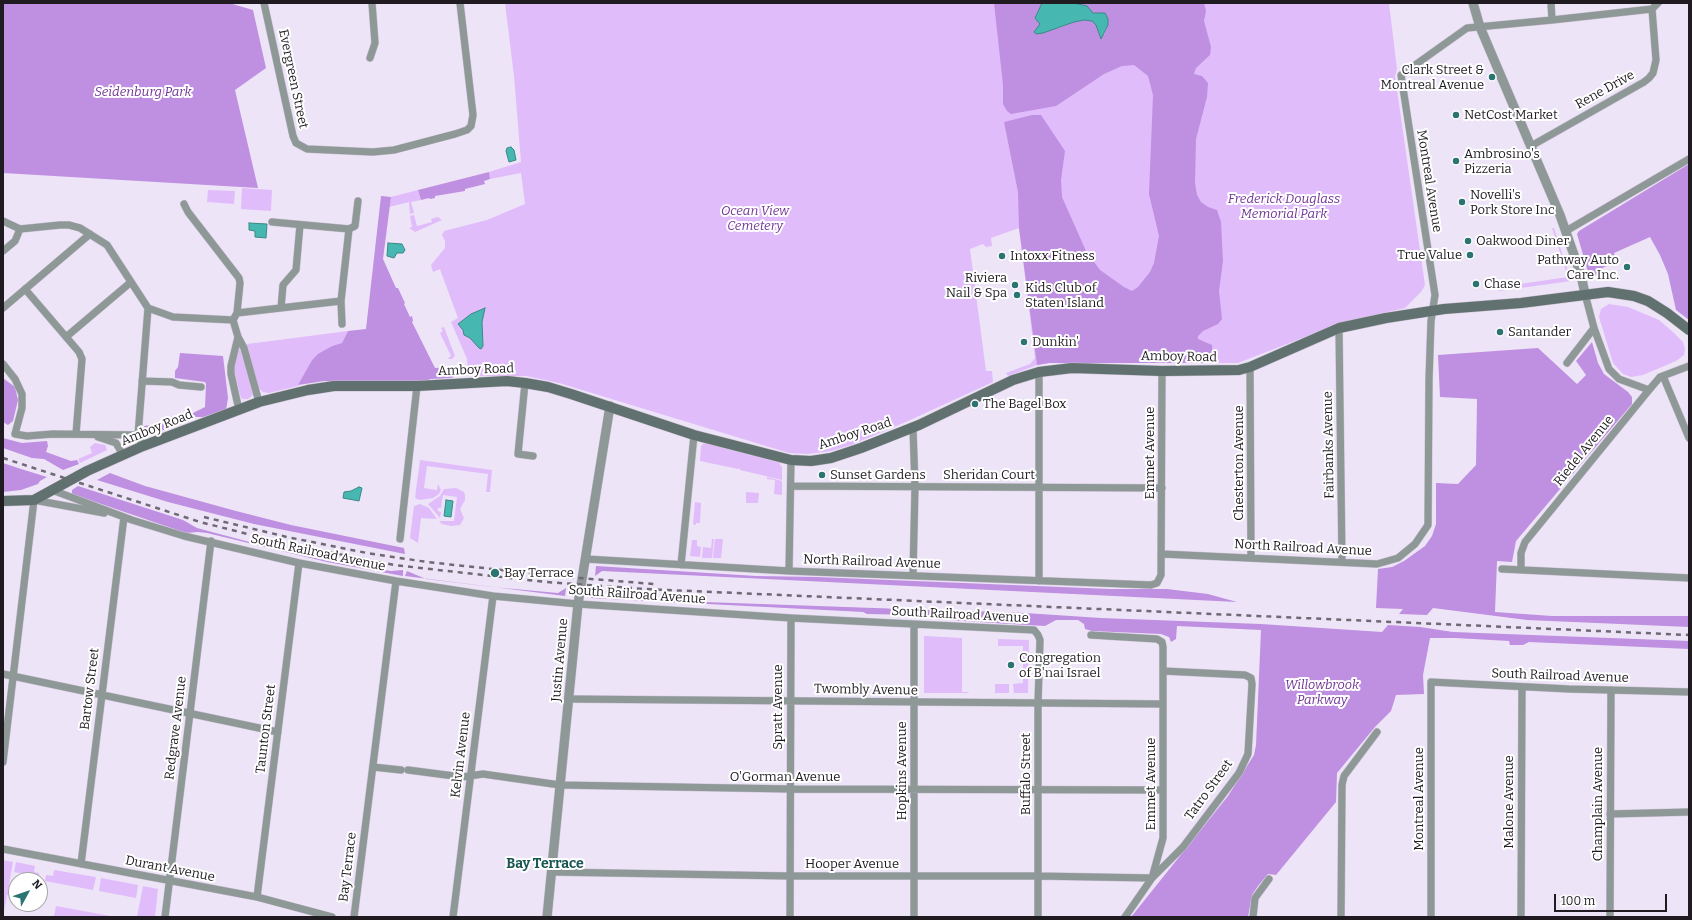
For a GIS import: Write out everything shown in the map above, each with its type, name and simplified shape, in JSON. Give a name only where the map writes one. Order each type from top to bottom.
[{"type":"main road","name":"Amboy Road","points":[[3,501],[34,500],[87,471],[143,446],[259,402],[308,390],[334,386],[417,386],[484,382],[525,382],[548,387],[610,406],[694,435],[791,460],[811,460],[831,458],[913,428],[1013,380],[1039,372],[1072,368],[1228,371],[1250,367],[1340,328],[1386,318],[1432,311],[1521,303],[1608,292],[1634,296],[1657,306],[1689,330]]},
{"type":"street","name":"Evergreen Street","points":[[264,3],[293,136],[296,143],[306,149],[373,152],[394,150],[455,134],[466,130],[471,126],[472,115],[460,3]]},
{"type":"street","points":[[370,58],[375,43],[372,3]]},
{"type":"street","points":[[1473,3],[1480,27],[1566,231],[1605,362],[1611,372],[1622,381],[1649,390]]},
{"type":"street","points":[[1551,3],[1552,20]]},
{"type":"street","points":[[1480,27],[1652,9],[1658,3]]},
{"type":"street","name":"Rene Drive","points":[[1531,146],[1649,78],[1653,73],[1656,60],[1652,9]]},
{"type":"street","name":"Montreal Avenue","points":[[1428,525],[1429,379],[1432,311],[1436,295],[1400,75],[1467,28],[1480,27]]},
{"type":"street","points":[[1566,231],[1689,159]]},
{"type":"street","points":[[272,222],[349,230],[355,226],[358,201]]},
{"type":"street","points":[[184,204],[188,212],[239,278],[240,283],[237,313],[233,320],[238,337],[244,348],[259,402]]},
{"type":"street","points":[[3,221],[20,230],[69,225],[90,234],[108,246],[148,308],[173,317],[233,320]]},
{"type":"street","points":[[281,308],[283,284],[296,270],[300,225]]},
{"type":"street","points":[[3,251],[15,241],[20,230]]},
{"type":"street","points":[[342,324],[341,301],[349,230]]},
{"type":"street","points":[[3,308],[90,234]]},
{"type":"street","points":[[66,337],[131,282]]},
{"type":"street","points":[[25,289],[79,352],[82,358],[76,434]]},
{"type":"street","points":[[237,313],[341,301]]},
{"type":"street","points":[[143,446],[138,435],[148,308]]},
{"type":"street","name":"Fairbanks Avenue","points":[[1340,328],[1342,562]]},
{"type":"street","points":[[1567,363],[1594,328]]},
{"type":"street","points":[[238,337],[231,366],[231,374],[239,410]]},
{"type":"street","points":[[3,364],[15,379],[22,394],[22,408],[16,434],[26,436],[76,434],[92,436],[138,435]]},
{"type":"street","name":"Riedel Avenue","points":[[1521,570],[1521,553],[1525,542],[1649,390],[1660,377],[1689,366]]},
{"type":"street","name":"Chesterton Avenue","points":[[1250,367],[1251,558]]},
{"type":"street","name":"Emmet Avenue","points":[[1157,582],[1161,575],[1162,554],[1162,370]]},
{"type":"street","points":[[1039,372],[1039,581]]},
{"type":"street","points":[[1663,376],[1689,438]]},
{"type":"street","points":[[142,381],[172,382],[179,385],[201,387]]},
{"type":"street","points":[[525,382],[518,454],[533,456]]},
{"type":"street","points":[[400,539],[417,386]]},
{"type":"street","name":"Justin Avenue","points":[[547,917],[578,604],[610,406]]},
{"type":"street","points":[[913,428],[915,487],[914,575]]},
{"type":"street","points":[[681,565],[694,435]]},
{"type":"street","points":[[92,436],[116,443],[124,455]]},
{"type":"street","points":[[789,571],[791,460]]},
{"type":"street","name":"Sheridan Court","points":[[791,486],[1162,488]]},
{"type":"street","name":"South Railroad Avenue","points":[[52,490],[156,528],[299,563],[396,581],[493,596],[578,604],[791,618],[1027,630],[1037,632]]},
{"type":"street","points":[[3,762],[34,500]]},
{"type":"street","name":"South Railroad Avenue","points":[[34,500],[124,516]]},
{"type":"street","name":"Bartow Street","points":[[81,864],[124,516]]},
{"type":"street","name":"North Railroad Avenue","points":[[1162,554],[1377,564],[1398,558],[1415,544],[1428,525]]},
{"type":"street","name":"Redgrave Avenue","points":[[165,917],[211,541]]},
{"type":"street","name":"North Railroad Avenue","points":[[586,560],[789,571],[1039,581],[1151,585],[1157,582]]},
{"type":"street","name":"Taunton Street","points":[[257,897],[299,563]]},
{"type":"street","points":[[1502,569],[1689,578]]},
{"type":"street","name":"Bay Terrace","points":[[354,917],[396,581]]},
{"type":"street","name":"Kelvin Avenue","points":[[453,917],[493,596]]},
{"type":"street","name":"Spratt Avenue","points":[[790,917],[791,618]]},
{"type":"street","name":"Hopkins Avenue","points":[[914,625],[914,917]]},
{"type":"street","name":"Buffalo Street","points":[[1037,632],[1040,640],[1038,703],[1038,917]]},
{"type":"street","name":"Emmet Avenue","points":[[1090,635],[1157,639],[1162,642],[1163,838],[1152,878],[1125,917]]},
{"type":"street","name":"Tatro Street","points":[[1152,878],[1182,847],[1245,762],[1248,754],[1252,684],[1251,678],[1245,675],[1163,671]]},
{"type":"street","points":[[3,674],[278,732]]},
{"type":"street","name":"Montreal Avenue","points":[[1431,682],[1431,917]]},
{"type":"street","name":"South Railroad Avenue","points":[[1431,682],[1522,687],[1689,692]]},
{"type":"street","name":"Malone Avenue","points":[[1521,917],[1522,687]]},
{"type":"street","name":"Champlain Avenue","points":[[1610,917],[1611,690]]},
{"type":"street","name":"Twombly Avenue","points":[[569,699],[1163,704]]},
{"type":"street","points":[[1342,917],[1342,785],[1344,776],[1377,732]]},
{"type":"street","name":"O'Gorman Avenue","points":[[373,767],[462,777],[483,774],[560,785],[790,789],[1163,790]]},
{"type":"street","points":[[1610,814],[1689,812]]},
{"type":"street","name":"Durant Avenue","points":[[3,850],[257,897],[332,917]]},
{"type":"street","name":"Hooper Avenue","points":[[551,872],[790,876],[1038,876],[1152,878]]},
{"type":"street","points":[[1253,917],[1256,898],[1269,879]]},
{"type":"green space","name":"Seidenburg Park","points":[[3,3],[229,3],[253,10],[266,68],[235,90],[258,188],[3,173]]},
{"type":"green space","name":"Ocean View Cemetery","points":[[505,3],[1389,3],[1397,69],[1395,76],[1425,285],[1421,292],[1405,308],[1341,323],[1238,363],[1049,363],[1037,365],[1008,376],[1006,373],[1030,364],[1035,358],[1019,228],[991,238],[992,246],[986,247],[983,244],[970,249],[986,371],[992,371],[993,382],[851,445],[831,451],[808,454],[789,453],[559,383],[526,376],[474,376],[472,371],[468,370],[467,359],[451,322],[458,318],[440,269],[433,272],[431,265],[445,248],[445,241],[442,235],[444,231],[487,220],[525,204],[521,173],[490,179],[489,172],[521,162],[514,76]]},
{"type":"green space","points":[[994,3],[1042,3],[1035,17],[1040,24],[1034,32],[1059,28],[1084,20],[1092,21],[1096,25],[1100,35],[1104,35],[1108,25],[1088,9],[1087,6],[1074,3],[1204,3],[1206,11],[1204,21],[1211,47],[1210,55],[1196,68],[1194,74],[1202,76],[1208,83],[1207,97],[1196,139],[1195,183],[1197,195],[1201,202],[1208,207],[1217,210],[1221,222],[1223,261],[1219,291],[1222,319],[1218,324],[1203,331],[1198,336],[1198,339],[1212,345],[1213,363],[1049,363],[1037,365],[1019,228],[1018,192],[1004,122],[1032,115],[1041,115],[1065,151],[1061,180],[1062,197],[1086,251],[1100,270],[1132,291],[1138,287],[1150,272],[1154,263],[1159,236],[1149,194],[1153,95],[1148,76],[1134,65],[1122,66],[1104,74],[1056,106],[1011,114],[1007,111],[1003,104],[1003,85]]},
{"type":"green space","points":[[1689,164],[1689,320],[1676,310],[1668,274],[1650,237],[1614,253],[1617,263],[1604,267],[1594,277],[1591,277],[1588,272],[1577,234],[1579,231]]},
{"type":"green space","points":[[489,172],[490,179],[484,181],[485,184],[465,189],[465,191],[421,200],[418,190]]},
{"type":"green space","points":[[242,188],[272,190],[271,211],[241,209]]},
{"type":"green space","points":[[208,190],[235,191],[234,204],[207,202]]},
{"type":"green space","points":[[418,190],[421,200],[411,202],[414,213],[410,214],[409,202],[389,207],[391,197]]},
{"type":"green space","points":[[381,196],[391,197],[383,259],[396,288],[398,288],[405,303],[404,304],[410,317],[412,316],[412,322],[435,368],[450,367],[455,370],[456,374],[452,378],[430,379],[427,381],[324,381],[298,385],[312,360],[318,354],[332,346],[342,343],[348,331],[366,329]]},
{"type":"green space","points":[[414,215],[417,226],[432,222],[431,219],[438,217],[442,220],[415,232],[409,228],[412,227],[410,216]]},
{"type":"green space","points":[[1552,228],[1554,228],[1571,281],[1499,291],[1499,287],[1568,277]]},
{"type":"green space","points":[[1609,304],[1628,307],[1659,320],[1683,342],[1685,349],[1684,355],[1676,361],[1643,375],[1631,377],[1623,374],[1613,363],[1599,317],[1601,309]]},
{"type":"green space","points":[[444,327],[455,356],[452,359],[447,359],[451,356],[440,333],[443,331],[441,328]]},
{"type":"green space","points":[[348,331],[342,343],[332,346],[312,360],[298,386],[269,393],[263,392],[258,387],[247,344]]},
{"type":"green space","points":[[1592,342],[1598,363],[1604,374],[1628,392],[1632,397],[1632,404],[1516,541],[1512,562],[1497,561],[1495,612],[1552,616],[1689,616],[1689,627],[1527,620],[1433,608],[1427,615],[1399,614],[1403,609],[1376,608],[1378,569],[1392,567],[1404,561],[1425,546],[1432,536],[1436,524],[1436,483],[1458,484],[1476,465],[1477,399],[1440,397],[1438,355],[1538,348],[1577,384],[1586,375],[1576,361]]},
{"type":"green space","points":[[238,348],[242,352],[253,393],[248,399],[242,399],[240,395],[234,370],[234,360]]},
{"type":"green space","points":[[180,353],[223,356],[228,398],[226,410],[203,417],[195,417],[161,431],[150,433],[149,431],[145,431],[144,426],[170,422],[205,407],[205,382],[175,378],[175,371],[178,367]]},
{"type":"green space","points":[[3,378],[15,387],[18,400],[13,421],[8,425],[3,422]]},
{"type":"green space","points":[[3,438],[22,443],[47,441],[48,446],[46,452],[71,461],[77,460],[79,464],[63,470],[44,459],[32,458],[3,448]]},
{"type":"green space","points":[[95,443],[105,445],[107,450],[80,463],[78,459],[92,453],[90,447]]},
{"type":"green space","points":[[704,443],[780,463],[782,467],[782,480],[740,470],[739,468],[700,461],[701,446]]},
{"type":"green space","points":[[420,460],[492,470],[490,492],[486,492],[488,474],[427,466],[424,488],[437,490],[438,484],[441,490],[439,494],[433,498],[419,500],[415,498]]},
{"type":"green space","points":[[3,463],[47,477],[38,484],[21,490],[3,492]]},
{"type":"green space","points":[[110,473],[145,486],[236,511],[291,525],[404,548],[405,554],[254,524],[168,502],[97,480]]},
{"type":"green space","points":[[767,477],[782,481],[782,495],[774,494],[775,480],[767,479]]},
{"type":"green space","points":[[78,486],[183,520],[197,528],[333,562],[391,571],[403,570],[403,576],[327,562],[207,533],[186,533],[72,494],[72,490]]},
{"type":"green space","points":[[456,488],[464,492],[465,495],[465,500],[460,509],[464,518],[460,525],[451,526],[442,524],[439,521],[454,521],[457,497],[443,495],[441,508],[438,508],[438,511],[441,512],[440,518],[428,504],[440,496],[444,489]]},
{"type":"green space","points":[[746,492],[759,493],[758,503],[746,503]]},
{"type":"green space","points":[[695,502],[701,503],[700,523],[696,523],[696,525],[693,524]]},
{"type":"green space","points":[[420,504],[429,508],[437,519],[421,518],[418,543],[410,538],[414,506]]},
{"type":"green space","points":[[712,539],[714,539],[712,558],[702,558],[703,547],[711,548]]},
{"type":"green space","points":[[715,539],[723,539],[721,558],[713,558]]},
{"type":"green space","points":[[692,540],[697,540],[697,546],[701,547],[700,557],[690,556]]},
{"type":"green space","points":[[596,566],[756,576],[817,577],[1110,589],[1167,589],[1208,594],[1237,602],[602,571],[595,576]]},
{"type":"green space","points":[[407,571],[425,578],[405,576]]},
{"type":"green space","points":[[425,578],[496,587],[426,579]]},
{"type":"green space","points":[[496,587],[558,593],[566,588],[565,596]]},
{"type":"green space","name":"Willowbrook Parkway","points":[[593,589],[600,598],[959,611],[960,613],[972,614],[972,611],[1025,613],[1101,618],[1261,624],[1382,632],[1388,625],[1420,627],[1453,632],[1689,641],[1689,649],[1529,642],[1523,645],[1510,645],[1509,641],[1430,638],[1423,675],[1424,694],[1396,695],[1391,711],[1375,727],[1337,773],[1336,802],[1276,875],[1268,874],[1258,886],[1252,895],[1248,917],[1131,917],[1228,796],[1254,755],[1256,745],[1261,630],[1177,626],[1176,639],[1171,642],[1169,637],[1161,634],[1092,631],[1085,629],[1084,624],[1078,620],[1056,620],[1045,626],[934,619],[919,615],[867,614],[863,612],[591,598]]},
{"type":"green space","points":[[924,636],[962,638],[962,692],[969,692],[968,693],[924,693]]},
{"type":"green space","points":[[998,639],[1029,640],[1028,693],[1014,693],[1013,684],[1023,683],[1023,646],[998,646]]},
{"type":"green space","points":[[995,684],[1009,684],[1009,693],[995,693]]},
{"type":"green space","points":[[3,860],[13,862],[11,872],[8,872],[8,895],[3,917]]},
{"type":"green space","points":[[16,862],[35,866],[34,872],[14,872]]},
{"type":"green space","points":[[54,870],[96,877],[93,890],[48,882],[48,875],[53,876]]},
{"type":"green space","points":[[101,878],[138,885],[136,898],[99,891]]},
{"type":"green space","points":[[143,886],[158,889],[155,917],[137,917]]},
{"type":"green space","points":[[56,906],[116,917],[58,917],[54,916]]},
{"type":"shaded area","points":[[1042,3],[1074,3],[1087,6],[1093,13],[1105,13],[1108,19],[1108,25],[1101,39],[1096,25],[1092,21],[1084,20],[1036,34],[1034,32],[1040,24],[1035,18]]},
{"type":"shaded area","points":[[511,147],[514,150],[516,160],[509,162],[506,151],[507,148]]},
{"type":"shaded area","points":[[249,223],[267,224],[266,238],[255,237],[255,231],[249,230]]},
{"type":"shaded area","points":[[388,243],[402,244],[405,250],[403,253],[397,253],[394,258],[387,256]]},
{"type":"shaded area","points":[[485,308],[482,322],[483,346],[481,349],[470,338],[464,335],[463,330],[458,324],[471,314]]},
{"type":"shaded area","points":[[359,487],[362,488],[359,501],[343,498],[344,492],[351,491]]},
{"type":"shaded area","points":[[446,500],[453,501],[451,517],[444,516]]},
{"type":"railway","points":[[3,458],[200,522],[283,543],[394,565],[546,582],[645,589],[1689,635]]},
{"type":"railway","points":[[204,517],[287,537],[367,553],[427,562],[567,577],[654,584]]},
{"type":"place","name":"Clark Street & Montreal Avenue","points":[[1492,77]]},
{"type":"place","name":"NetCost Market","points":[[1456,115]]},
{"type":"place","name":"Ambrosino's Pizzeria","points":[[1456,161]]},
{"type":"place","name":"Novelli's Pork Store Inc","points":[[1462,202]]},
{"type":"place","name":"Oakwood Diner","points":[[1468,241]]},
{"type":"place","name":"True Value","points":[[1470,255]]},
{"type":"place","name":"Intoxx Fitness","points":[[1002,256]]},
{"type":"place","name":"Pathway Auto Care Inc.","points":[[1627,267]]},
{"type":"place","name":"Chase","points":[[1476,284]]},
{"type":"place","name":"Riviera Nail & Spa","points":[[1015,285]]},
{"type":"place","name":"Kids Club of Staten Island","points":[[1017,295]]},
{"type":"place","name":"Santander","points":[[1500,332]]},
{"type":"place","name":"Dunkin'","points":[[1024,342]]},
{"type":"place","name":"The Bagel Box","points":[[975,404]]},
{"type":"place","name":"Sunset Gardens","points":[[822,475]]},
{"type":"place","name":"Bay Terrace","points":[[495,573]]},
{"type":"place","name":"Congregation of B'nai Israel","points":[[1011,665]]},
{"type":"district","name":"Bay Terrace","points":[[545,864]]},
{"type":"park label","name":"Frederick Douglass Memorial Park","points":[[1284,206]]}]
